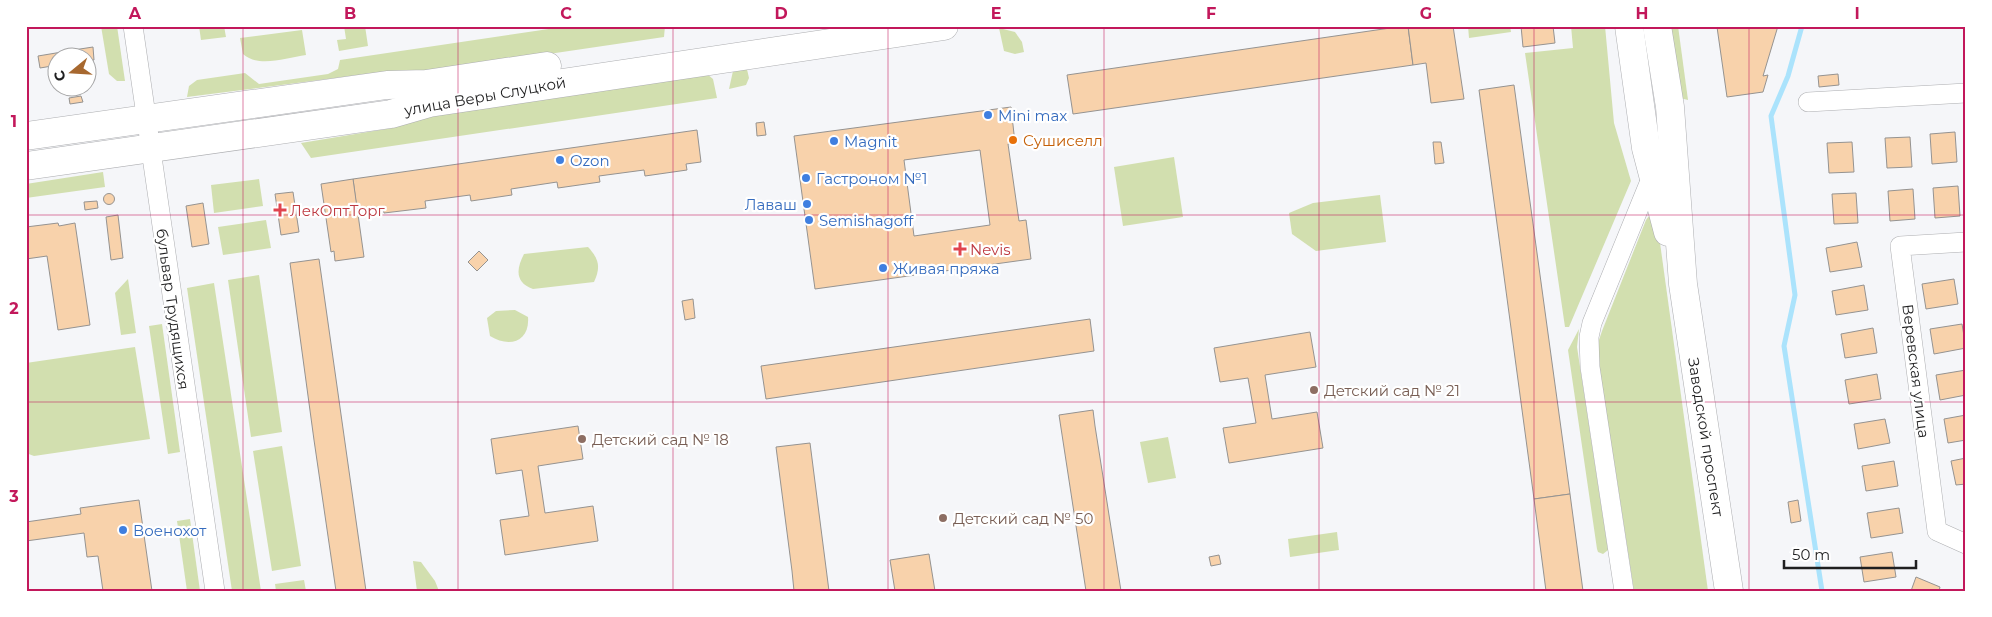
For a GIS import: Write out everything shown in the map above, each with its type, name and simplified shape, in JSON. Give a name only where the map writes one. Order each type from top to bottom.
[{"type":"street","name":"бульвар Трудящихся","points":[[133,26],[216,591]]},
{"type":"street","name":"улица Веры Слуцкой","points":[[26,136],[387,85],[426,84],[818,26]]},
{"type":"street","name":"улица Веры Слуцкой","points":[[26,166],[391,114],[430,103],[458,98],[944,26]]},
{"type":"street","name":"Заводской проспект","points":[[1629,26],[1646,148],[1652,176],[1683,284]]},
{"type":"street","name":"Заводской проспект","points":[[1657,26],[1671,117],[1683,284],[1729,591]]},
{"type":"street","points":[[1808,102],[1966,92]]},
{"type":"street","points":[[1624,591],[1590,367],[1589,337],[1592,323],[1652,176]]},
{"type":"street","name":"Веревская улица","points":[[1966,242],[1900,246],[1937,531],[1966,544]]},
{"type":"green space","points":[[101,26],[117,26],[125,81],[117,81],[109,74]]},
{"type":"green space","points":[[199,26],[224,26],[226,37],[201,40]]},
{"type":"green space","points":[[344,26],[365,26],[368,46],[339,51],[337,40],[346,39]]},
{"type":"green space","points":[[569,26],[665,26],[664,37],[427,72],[374,73],[187,97],[189,86],[197,80],[245,73],[259,84],[328,74],[338,69],[340,60]]},
{"type":"green space","points":[[1468,26],[1510,26],[1511,32],[1469,38]]},
{"type":"green space","points":[[1571,26],[1605,26],[1614,123],[1631,181],[1569,327],[1565,327],[1525,53],[1573,48]]},
{"type":"green space","points":[[1669,26],[1678,26],[1688,100],[1680,98]]},
{"type":"green space","points":[[999,28],[1015,32],[1022,42],[1024,52],[1015,54],[1004,51]]},
{"type":"green space","points":[[302,30],[306,55],[264,61],[249,58],[243,54],[240,38]]},
{"type":"green space","points":[[746,65],[749,78],[746,85],[729,89],[733,71]]},
{"type":"green space","points":[[707,74],[713,79],[717,98],[311,158],[301,143],[392,128],[427,114]]},
{"type":"green space","points":[[1174,157],[1183,217],[1123,226],[1114,167]]},
{"type":"green space","points":[[103,172],[105,187],[26,198],[26,184]]},
{"type":"green space","points":[[259,179],[263,206],[214,213],[211,185]]},
{"type":"green space","points":[[1380,195],[1386,242],[1316,251],[1292,234],[1289,213],[1313,203]]},
{"type":"green space","points":[[1649,216],[1652,216],[1657,221],[1708,591],[1634,591],[1600,370],[1598,343]]},
{"type":"green space","points":[[266,220],[271,248],[223,255],[218,227]]},
{"type":"green space","points":[[588,247],[595,255],[598,263],[598,272],[594,282],[533,289],[520,279],[519,270],[524,254]]},
{"type":"green space","points":[[259,275],[282,432],[251,437],[228,280]]},
{"type":"green space","points":[[128,279],[136,333],[121,335],[115,293]]},
{"type":"green space","points":[[214,283],[261,591],[232,591],[187,288]]},
{"type":"green space","points":[[515,310],[528,317],[526,332],[522,337],[511,342],[504,342],[490,336],[487,318],[496,311]]},
{"type":"green space","points":[[162,324],[180,452],[168,454],[149,326]]},
{"type":"green space","points":[[1579,329],[1577,347],[1608,550],[1603,554],[1598,552],[1597,549],[1568,350]]},
{"type":"green space","points":[[135,347],[150,439],[34,456],[26,453],[26,363]]},
{"type":"green space","points":[[1168,437],[1176,478],[1148,483],[1140,442]]},
{"type":"green space","points":[[282,446],[301,566],[272,571],[253,451]]},
{"type":"green space","points":[[190,519],[200,591],[187,591],[177,521]]},
{"type":"green space","points":[[1337,532],[1339,550],[1290,557],[1288,539]]},
{"type":"green space","points":[[413,561],[421,562],[435,581],[439,591],[417,591]]},
{"type":"green space","points":[[304,580],[306,591],[276,591],[275,584]]},
{"type":"building","points":[[1408,26],[1413,65],[1073,114],[1067,75]]},
{"type":"building","points":[[1408,26],[1453,26],[1464,99],[1431,103],[1426,63],[1413,65]]},
{"type":"building","points":[[1521,26],[1553,26],[1555,43],[1523,47]]},
{"type":"building","points":[[1715,26],[1778,26],[1763,76],[1768,75],[1763,92],[1727,97],[1717,27]]},
{"type":"building","points":[[48,54],[48,67],[40,68],[38,56]]},
{"type":"building","points":[[1838,74],[1839,85],[1819,87],[1818,76]]},
{"type":"building","points":[[1514,85],[1570,494],[1534,499],[1479,90]]},
{"type":"building","points":[[69,98],[82,98],[83,102],[70,104]]},
{"type":"building","points":[[1011,107],[1015,143],[1008,144],[1019,221],[1026,220],[1031,259],[815,289],[794,136]],"holes":[[[980,150],[990,225],[914,236],[904,160]]]},
{"type":"building","points":[[764,122],[766,135],[757,136],[756,123]]},
{"type":"building","points":[[697,130],[701,162],[686,164],[687,170],[645,176],[644,170],[599,176],[600,182],[558,188],[557,182],[511,189],[512,195],[471,201],[470,195],[425,201],[426,208],[384,213],[383,207],[357,211],[353,179]]},
{"type":"building","points":[[1955,132],[1957,162],[1932,164],[1930,134]]},
{"type":"building","points":[[1910,137],[1912,167],[1887,168],[1885,138]]},
{"type":"building","points":[[1433,142],[1441,142],[1444,163],[1435,164]]},
{"type":"building","points":[[1852,142],[1854,172],[1829,173],[1827,143]]},
{"type":"building","points":[[353,179],[364,257],[335,261],[334,251],[331,252],[321,184]]},
{"type":"building","points":[[1958,186],[1960,216],[1935,218],[1933,188]]},
{"type":"building","points":[[1913,189],[1915,219],[1890,221],[1888,191]]},
{"type":"building","points":[[293,192],[299,232],[281,235],[275,194]]},
{"type":"building","points":[[1856,193],[1858,223],[1834,224],[1832,194]]},
{"type":"building","points":[[107,194],[111,194],[114,199],[113,203],[107,204],[104,201],[104,197]]},
{"type":"building","points":[[97,201],[98,208],[85,210],[84,202]]},
{"type":"building","points":[[203,203],[209,244],[192,247],[186,206]]},
{"type":"building","points":[[118,215],[123,258],[111,260],[106,217]]},
{"type":"building","points":[[58,223],[59,226],[75,223],[90,325],[58,330],[47,256],[26,259],[26,227]]},
{"type":"building","points":[[1857,242],[1862,267],[1830,272],[1826,248]]},
{"type":"building","points":[[479,251],[488,260],[477,271],[468,262]]},
{"type":"building","points":[[319,259],[366,591],[336,591],[314,440],[290,263]]},
{"type":"building","points":[[1954,279],[1958,304],[1926,309],[1922,284]]},
{"type":"building","points":[[1864,285],[1868,310],[1836,315],[1832,291]]},
{"type":"building","points":[[693,299],[695,318],[685,320],[682,301]]},
{"type":"building","points":[[1090,319],[1094,351],[766,399],[761,366]]},
{"type":"building","points":[[1962,324],[1966,348],[1934,354],[1930,329]]},
{"type":"building","points":[[1873,328],[1877,353],[1845,358],[1841,334]]},
{"type":"building","points":[[1310,332],[1316,367],[1265,375],[1272,419],[1317,412],[1323,448],[1229,463],[1223,428],[1256,423],[1248,378],[1220,382],[1214,348]]},
{"type":"building","points":[[1966,370],[1966,395],[1940,400],[1936,375]]},
{"type":"building","points":[[1877,374],[1881,399],[1849,404],[1845,380]]},
{"type":"building","points":[[1093,410],[1121,591],[1086,591],[1059,415]]},
{"type":"building","points":[[1966,415],[1966,440],[1948,443],[1944,419]]},
{"type":"building","points":[[1885,419],[1890,443],[1858,449],[1854,424]]},
{"type":"building","points":[[578,426],[583,459],[538,466],[545,513],[593,506],[598,541],[505,555],[500,520],[529,516],[522,470],[496,474],[491,439]]},
{"type":"building","points":[[810,443],[829,591],[794,591],[776,447]]},
{"type":"building","points":[[1966,458],[1966,484],[1956,485],[1951,461]]},
{"type":"building","points":[[1894,461],[1898,486],[1866,491],[1862,466]]},
{"type":"building","points":[[1570,494],[1583,591],[1546,591],[1534,499]]},
{"type":"building","points":[[139,500],[152,591],[103,591],[98,556],[87,557],[84,533],[26,541],[26,522],[81,514],[80,508]]},
{"type":"building","points":[[1798,500],[1801,521],[1791,523],[1788,502]]},
{"type":"building","points":[[1899,508],[1903,533],[1871,538],[1867,513]]},
{"type":"building","points":[[1892,552],[1896,577],[1864,582],[1860,557]]},
{"type":"building","points":[[929,554],[935,591],[895,591],[890,560]]},
{"type":"building","points":[[1219,555],[1221,564],[1211,566],[1209,557]]},
{"type":"building","points":[[1916,577],[1940,587],[1939,591],[1911,591]]},
{"type":"waterway","points":[[1802,26],[1788,76],[1771,116],[1795,295],[1784,346],[1822,591]]},
{"type":"place","name":"Mini max","points":[[988,115]]},
{"type":"place","name":"Сушиселл","points":[[1013,140]]},
{"type":"place","name":"Magnit","points":[[834,141]]},
{"type":"place","name":"Ozon","points":[[560,160]]},
{"type":"place","name":"Гастроном №1","points":[[806,178]]},
{"type":"place","name":"Лаваш","points":[[807,204]]},
{"type":"place","name":"ЛекОптТорг","points":[[280,210]]},
{"type":"place","name":"Semishagoff","points":[[809,220]]},
{"type":"place","name":"Nevis","points":[[960,249]]},
{"type":"place","name":"Живая пряжа","points":[[883,268]]},
{"type":"place","name":"Детский сад № 21","points":[[1314,390]]},
{"type":"place","name":"Детский сад № 18","points":[[582,439]]},
{"type":"place","name":"Детский сад № 50","points":[[943,518]]},
{"type":"place","name":"Военохот","points":[[123,530]]}]
